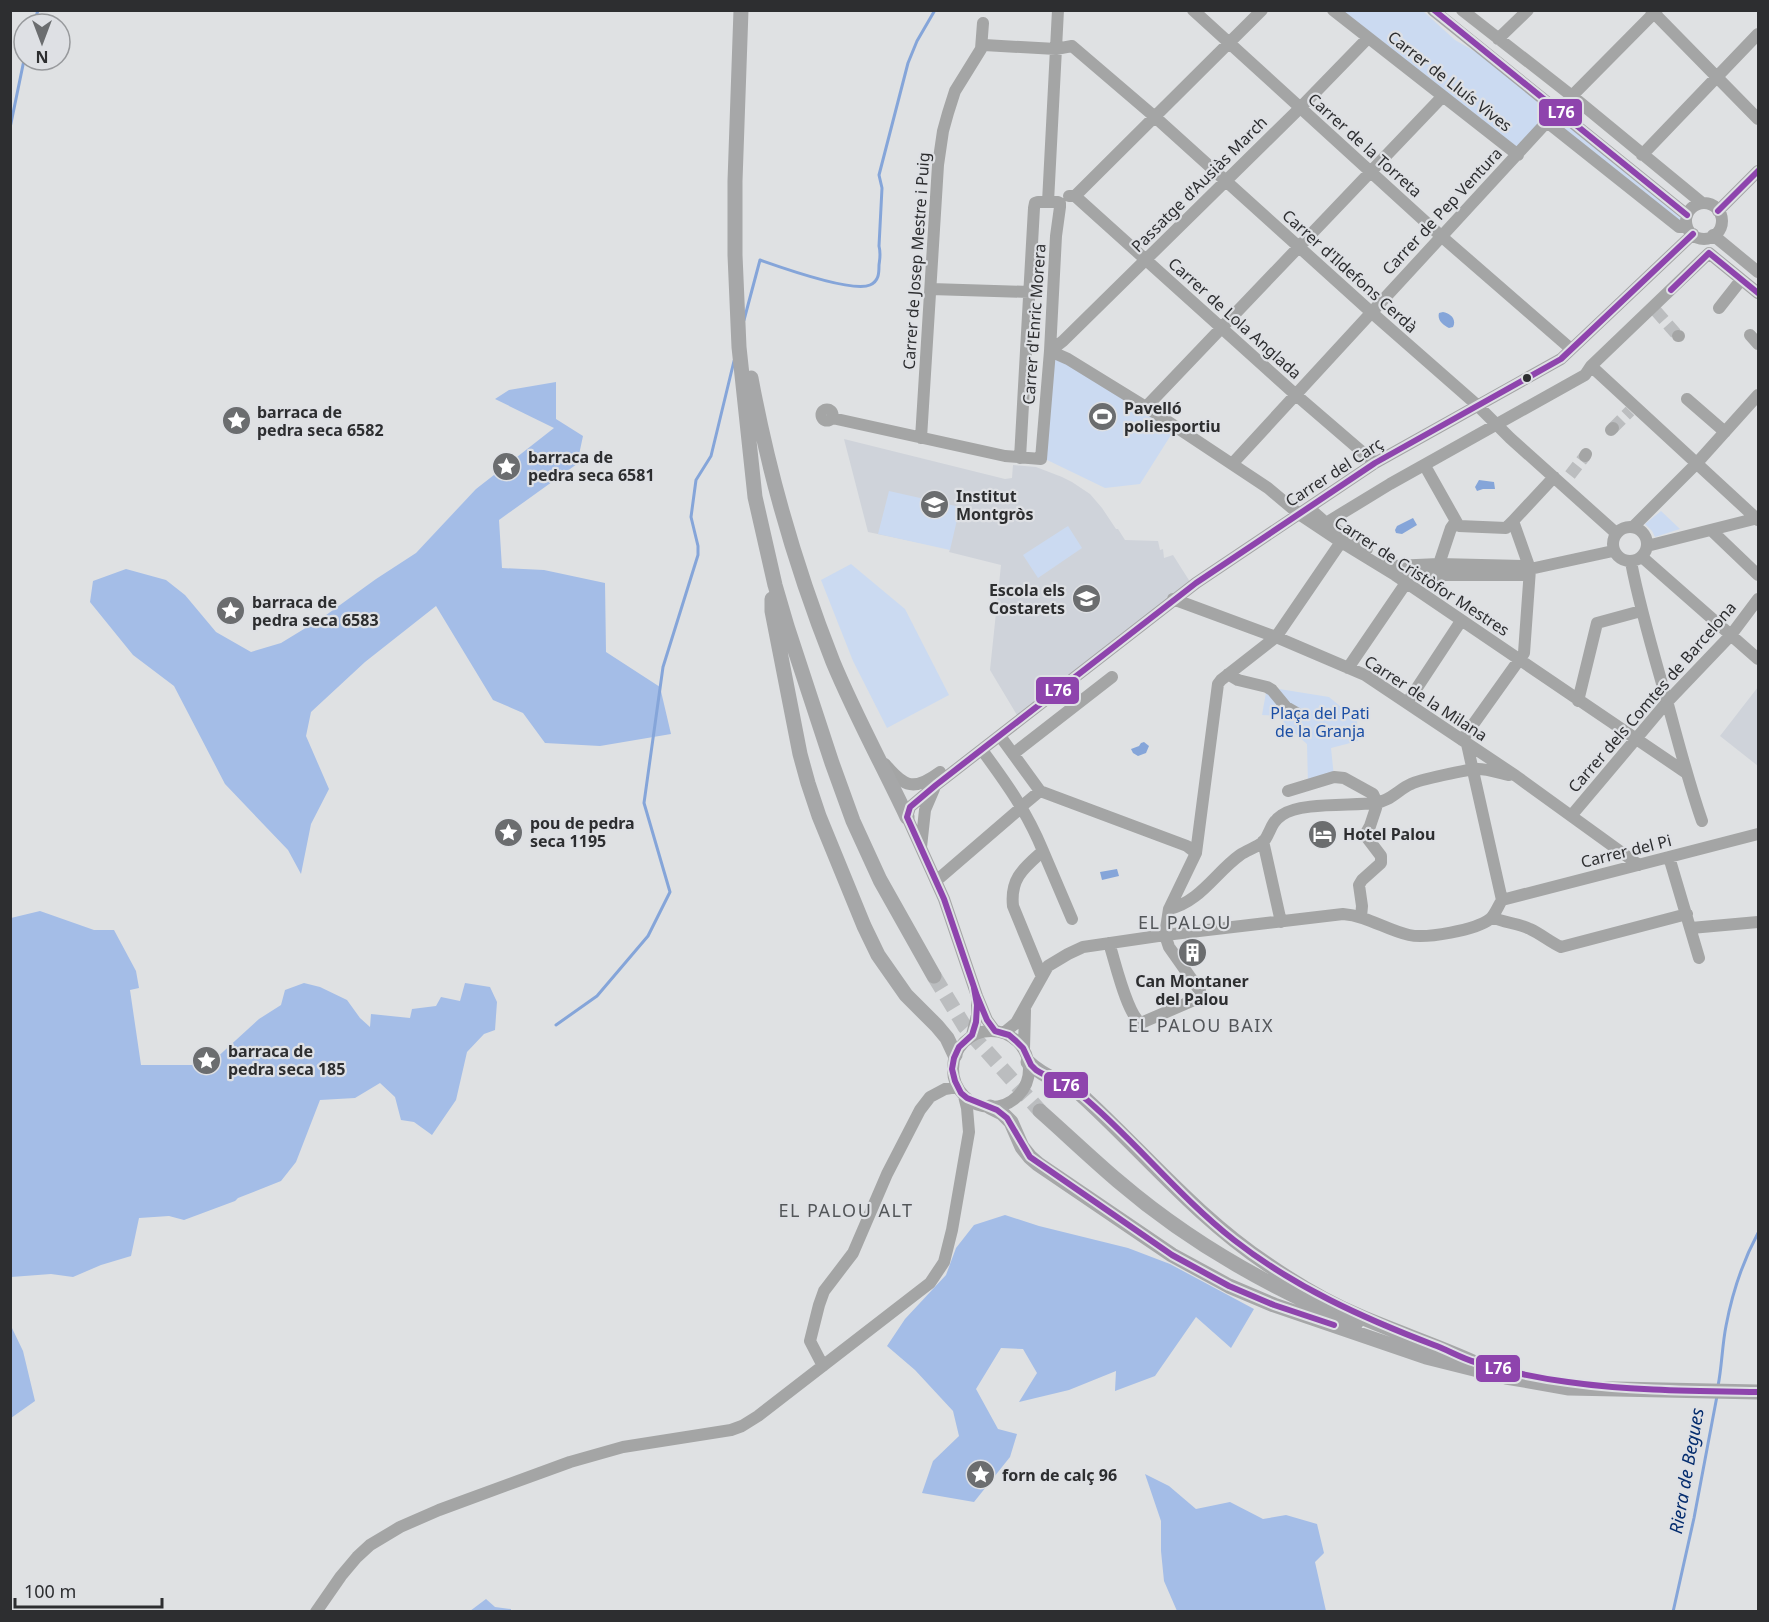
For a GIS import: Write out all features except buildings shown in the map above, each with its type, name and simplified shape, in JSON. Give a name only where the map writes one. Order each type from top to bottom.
[{"type":"main road","points":[[741,10],[734,200],[739,347],[755,497],[775,585],[853,821],[880,880],[934,976]]},
{"type":"main road","points":[[739,347],[750,371],[758,416],[773,474],[807,591],[846,691],[907,818]]},
{"type":"main road","points":[[775,585],[772,611],[800,754],[819,816],[878,955],[906,995],[947,1038],[955,1055]]},
{"type":"main road","points":[[1026,1056],[1044,1076],[1078,1092],[1204,1215],[1265,1263],[1298,1284],[1357,1315],[1473,1362]]},
{"type":"main road","points":[[986,1106],[1002,1113],[1011,1122],[1022,1147],[1038,1164],[1172,1255],[1229,1286],[1274,1305],[1426,1357],[1470,1370],[1506,1377],[1569,1388],[1758,1392]]},
{"type":"main road","points":[[1040,1110],[1118,1181],[1182,1230],[1247,1270],[1301,1299],[1372,1330],[1446,1355],[1555,1380],[1623,1388]]},
{"type":"street","name":"Carrer d'Enric Morera","points":[[1054,203],[1035,203],[1020,458],[1041,459],[1056,236],[1054,203],[1058,10]]},
{"type":"street","name":"Carrer de la Torreta","points":[[1193,10],[1441,236],[1571,349]]},
{"type":"street","points":[[1054,203],[1075,196],[1262,10]]},
{"type":"street","name":"Carrer de Lluís Vives","points":[[1333,10],[1518,155]]},
{"type":"street","points":[[1433,10],[1557,111],[1702,238],[1713,235],[1720,227],[1721,217],[1711,204],[1701,203],[1691,208],[1689,226]]},
{"type":"street","points":[[1462,10],[1572,96],[1701,203]]},
{"type":"street","points":[[1498,39],[1527,10]]},
{"type":"street","points":[[1654,11],[1758,119]]},
{"type":"street","name":"Carrer de Pep Ventura","points":[[1232,464],[1557,111],[1654,11]]},
{"type":"street","name":"Carrer de Josep Mestre i Puig","points":[[921,438],[938,165],[943,132],[956,91],[982,46],[983,23]]},
{"type":"street","points":[[1642,155],[1758,34]]},
{"type":"street","name":"Passatge d'Ausiàs March","points":[[1050,351],[1146,260],[1368,38]]},
{"type":"street","points":[[982,46],[1056,49]]},
{"type":"street","name":"Carrer d'Ildefons Cerdà","points":[[1056,49],[1072,46],[1155,117],[1371,312],[1561,478],[1616,534]]},
{"type":"street","points":[[1146,407],[1443,96]]},
{"type":"street","points":[[1547,122],[1679,226],[1689,226]]},
{"type":"street","points":[[1718,211],[1758,171]]},
{"type":"street","name":"Carrer de Lola Anglada","points":[[1075,196],[1375,463]]},
{"type":"street","name":"Carrer del Carç","points":[[907,818],[910,807],[936,785],[1173,599],[1375,463],[1561,359],[1689,226]]},
{"type":"street","points":[[1713,235],[1758,272]]},
{"type":"street","points":[[1326,523],[1390,484],[1585,375],[1591,366],[1654,310],[1709,253],[1758,293]]},
{"type":"street","points":[[1719,308],[1741,280]]},
{"type":"street","points":[[931,290],[1029,292]]},
{"type":"street","name":"Carrer de Cristòfor Mestres","points":[[1050,351],[1068,359],[1146,407],[1304,511],[1341,543],[1395,575],[1685,772]]},
{"type":"street","points":[[1591,366],[1633,409],[1758,519]]},
{"type":"street","points":[[1758,395],[1696,464],[1633,527],[1620,530],[1616,534],[1612,545],[1613,551],[1625,561],[1711,530],[1758,519]]},
{"type":"street","points":[[1687,399],[1725,432]]},
{"type":"street","points":[[832,418],[1020,458]]},
{"type":"street","points":[[1425,466],[1459,526],[1506,528],[1561,478]]},
{"type":"street","points":[[1304,511],[1394,566],[1439,564],[1523,566],[1530,569]]},
{"type":"street","points":[[1439,564],[1451,528],[1456,521]]},
{"type":"street","points":[[940,1092],[962,1044],[972,1035],[983,1031],[1000,1032],[1016,1023],[1048,966],[1083,947],[1343,914],[1361,917],[1410,935],[1438,935],[1482,924],[1492,917],[1502,900],[1465,742],[1524,653],[1530,569],[1513,521]]},
{"type":"street","points":[[1633,527],[1644,535],[1640,555],[1641,611],[1685,772],[1702,821]]},
{"type":"street","points":[[1711,530],[1758,575]]},
{"type":"street","points":[[1109,943],[1126,997],[1136,1020],[1141,1023],[1201,997],[1200,991],[1169,947],[1165,935],[1169,909],[1196,853],[1218,684],[1276,637],[1341,543]]},
{"type":"street","points":[[1395,575],[1523,575],[1530,569],[1613,551]]},
{"type":"street","points":[[1640,555],[1758,659]]},
{"type":"street","points":[[1348,668],[1406,583]]},
{"type":"street","name":"Carrer de la Milana","points":[[1173,599],[1276,637],[1365,675],[1516,776],[1639,865]]},
{"type":"street","name":"Carrer dels Comtes de Barcelona","points":[[1570,816],[1667,702],[1731,635],[1758,599]]},
{"type":"street","points":[[1578,701],[1597,623],[1641,611]]},
{"type":"street","points":[[1407,703],[1461,621]]},
{"type":"street","points":[[1228,674],[1238,680],[1267,687],[1286,707],[1298,714]]},
{"type":"street","points":[[1013,754],[1112,676]]},
{"type":"street","points":[[996,739],[1013,754],[1040,791],[1187,846],[1196,853]]},
{"type":"street","name":"Carrer del Carç","points":[[878,755],[901,782],[915,785],[929,780],[966,754],[996,739]]},
{"type":"street","points":[[982,750],[1022,806],[1034,828],[1072,919]]},
{"type":"street","points":[[1169,909],[1181,907],[1191,901],[1225,867],[1263,841],[1274,822],[1282,814],[1292,809],[1377,803],[1413,782],[1477,769],[1516,776]]},
{"type":"street","points":[[1288,791],[1334,777],[1344,778],[1373,794],[1377,803],[1365,835],[1381,856],[1381,863],[1359,885],[1361,917]]},
{"type":"street","points":[[921,849],[925,810],[936,785]]},
{"type":"street","points":[[936,881],[1040,791]]},
{"type":"street","points":[[907,818],[944,899],[987,1020],[1000,1032],[1016,1040],[1026,1056]]},
{"type":"street","name":"Carrer del Pi","points":[[1502,900],[1758,834]]},
{"type":"street","points":[[1263,841],[1281,922]]},
{"type":"street","points":[[1042,977],[1013,906],[1012,897],[1018,874],[1043,851]]},
{"type":"street","points":[[1669,857],[1699,958]]},
{"type":"street","points":[[1492,917],[1531,929],[1550,943],[1561,947],[1687,914]]},
{"type":"street","points":[[1691,928],[1758,922]]},
{"type":"street","points":[[972,1035],[977,1015],[977,996]]},
{"type":"street","points":[[823,1366],[810,1341],[824,1291],[853,1253],[887,1174],[920,1110],[930,1097],[945,1089],[960,1091],[973,1102],[986,1106],[1001,1106],[1020,1094],[1029,1074],[1026,1056],[1025,1009]]},
{"type":"street","points":[[952,1070],[967,1108],[969,1132]]},
{"type":"street","points":[[316,1611],[357,1557],[370,1545],[400,1527],[450,1506],[595,1454],[720,1432],[742,1426],[759,1416],[930,1283],[938,1273],[944,1262],[952,1230],[969,1132],[975,1118],[986,1106]]},
{"type":"shaded area","points":[[1443,312],[1452,317],[1453,327],[1449,328],[1441,322],[1439,313]]},
{"type":"shaded area","points":[[556,382],[556,419],[583,436],[577,464],[499,520],[502,568],[544,570],[605,583],[606,652],[660,687],[671,734],[600,746],[545,743],[523,713],[493,700],[436,606],[365,662],[311,712],[306,736],[329,789],[311,824],[301,874],[288,850],[225,784],[174,686],[133,655],[90,602],[93,581],[126,569],[166,580],[185,595],[216,632],[251,652],[281,643],[322,618],[416,553],[476,489],[554,428],[495,399],[509,390]]},
{"type":"shaded area","name":"Escola els Costarets","points":[[844,439],[1005,479],[1012,478],[1013,465],[1036,467],[1062,477],[1090,494],[1125,540],[1158,541],[1160,550],[1163,549],[1164,558],[1173,555],[1192,585],[1020,720],[990,670],[1001,565],[949,552],[950,549],[868,532]]},
{"type":"shaded area","points":[[1479,480],[1494,482],[1495,489],[1477,491],[1475,487]]},
{"type":"shaded area","points":[[1413,518],[1417,525],[1402,534],[1396,533],[1397,526]]},
{"type":"shaded area","points":[[1758,687],[1758,766],[1720,736]]},
{"type":"shaded area","points":[[1144,742],[1149,746],[1146,753],[1138,756],[1133,753],[1131,749]]},
{"type":"shaded area","points":[[1117,869],[1119,876],[1102,880],[1100,872]]},
{"type":"shaded area","points":[[40,911],[94,930],[114,930],[136,971],[139,988],[130,990],[141,1065],[201,1065],[213,1061],[259,1019],[281,1005],[285,990],[304,983],[320,987],[347,1000],[370,1027],[371,1014],[410,1018],[412,1009],[436,1006],[441,997],[460,1001],[465,983],[490,987],[497,1002],[495,1030],[484,1034],[467,1052],[456,1100],[432,1135],[414,1122],[401,1120],[395,1097],[380,1083],[355,1098],[320,1100],[296,1162],[281,1181],[184,1220],[169,1216],[139,1218],[131,1256],[73,1277],[51,1274],[11,1277],[11,918]]},
{"type":"shaded area","points":[[1005,1215],[1039,1226],[1128,1248],[1170,1264],[1254,1309],[1231,1348],[1196,1317],[1155,1376],[1115,1391],[1116,1371],[1069,1390],[1019,1402],[1037,1373],[1023,1349],[1001,1348],[976,1389],[998,1429],[1017,1434],[1010,1457],[974,1502],[922,1493],[933,1461],[959,1436],[953,1411],[915,1370],[887,1346],[905,1319],[946,1275],[956,1248],[974,1225]]},
{"type":"shaded area","points":[[11,1326],[23,1351],[35,1401],[11,1418]]},
{"type":"shaded area","points":[[1145,1474],[1169,1486],[1196,1509],[1230,1502],[1263,1519],[1286,1515],[1317,1524],[1324,1553],[1315,1562],[1326,1611],[1177,1611],[1164,1581],[1161,1521]]},
{"type":"shaded area","points":[[486,1599],[495,1607],[511,1609],[511,1611],[470,1611]]},
{"type":"green space","points":[[1343,11],[1423,11],[1455,40],[1481,55],[1552,112],[1518,151]]},
{"type":"green space","points":[[1556,116],[1682,217],[1682,225],[1551,122]]},
{"type":"green space","name":"Pavelló poliesportiu","points":[[1050,351],[1176,427],[1140,484],[1105,488],[1041,457]]},
{"type":"green space","points":[[889,491],[960,507],[950,550],[878,534]]},
{"type":"green space","points":[[1661,511],[1680,529],[1655,537],[1645,524]]},
{"type":"green space","points":[[1068,526],[1082,548],[1038,578],[1023,555]]},
{"type":"green space","points":[[851,564],[905,609],[949,695],[887,728],[853,661],[821,580]]},
{"type":"green space","name":"Plaça del Pati de la Granja","points":[[1267,687],[1329,697],[1357,720],[1358,741],[1331,748],[1334,777],[1308,783],[1307,744],[1284,724],[1283,716],[1262,715]]},
{"type":"waterway","points":[[744,320],[760,260],[816,278],[848,285],[861,287],[870,285],[877,279],[882,188],[879,175],[908,63],[917,41],[935,10]]},
{"type":"waterway","points":[[10,128],[22,72]]},
{"type":"waterway","points":[[556,1025],[597,996],[648,936],[670,892],[644,803],[663,667],[698,555],[691,517],[696,480],[711,456],[734,361]]},
{"type":"waterway","name":"Riera de Begues","points":[[1718,1386],[1731,1302],[1743,1266],[1758,1233]]},
{"type":"waterway","name":"Riera de Begues","points":[[1673,1612],[1694,1518],[1717,1396]]},
{"type":"tunnel","points":[[1656,311],[1678,336]]},
{"type":"tunnel","points":[[1613,428],[1630,411]]},
{"type":"tunnel","points":[[1570,475],[1585,456]]},
{"type":"tunnel","points":[[934,976],[965,1027],[1040,1111]]},
{"type":"transit line","name":"L76","points":[[1434,10],[1687,215]]},
{"type":"transit line","name":"L76","points":[[1718,211],[1758,171]]},
{"type":"transit line","name":"L76","points":[[1693,234],[1561,359],[1375,463],[1196,583],[936,785],[910,807],[907,817],[944,899],[977,996],[987,1020],[995,1031],[1009,1035],[1016,1041],[1036,1070],[1070,1087],[1100,1111],[1194,1205],[1257,1257],[1305,1287],[1355,1312],[1486,1365],[1533,1376],[1592,1385],[1663,1390],[1758,1392]]},
{"type":"transit line","name":"L76","points":[[1671,290],[1709,253],[1758,293]]},
{"type":"transit line","name":"L76","points":[[974,988],[977,1005],[976,1022],[972,1035],[959,1047],[952,1069],[961,1093],[967,1098],[997,1110],[1007,1118],[1030,1157],[1172,1255],[1229,1286],[1274,1305],[1334,1325]]},
{"type":"place","name":"Pavelló poliesportiu","points":[[1103,417]]},
{"type":"place","name":"barraca de pedra seca 6582","points":[[236,421]]},
{"type":"place","name":"barraca de pedra seca 6581","points":[[507,466]]},
{"type":"place","name":"Institut Montgròs","points":[[935,505]]},
{"type":"place","name":"Escola els Costarets","points":[[1086,599]]},
{"type":"place","name":"barraca de pedra seca 6583","points":[[231,611]]},
{"type":"place","name":"pou de pedra seca 1195","points":[[509,832]]},
{"type":"place","name":"Hotel Palou","points":[[1322,834]]},
{"type":"place","name":"Can Montaner del Palou","points":[[1192,953]]},
{"type":"place","name":"barraca de pedra seca 185","points":[[207,1060]]},
{"type":"place","name":"forn de calç 96","points":[[981,1475]]},
{"type":"district","name":"EL PALOU","points":[[1185,923]]},
{"type":"district","name":"EL PALOU BAIX","points":[[1201,1026]]},
{"type":"district","name":"EL PALOU ALT","points":[[846,1211]]}]
